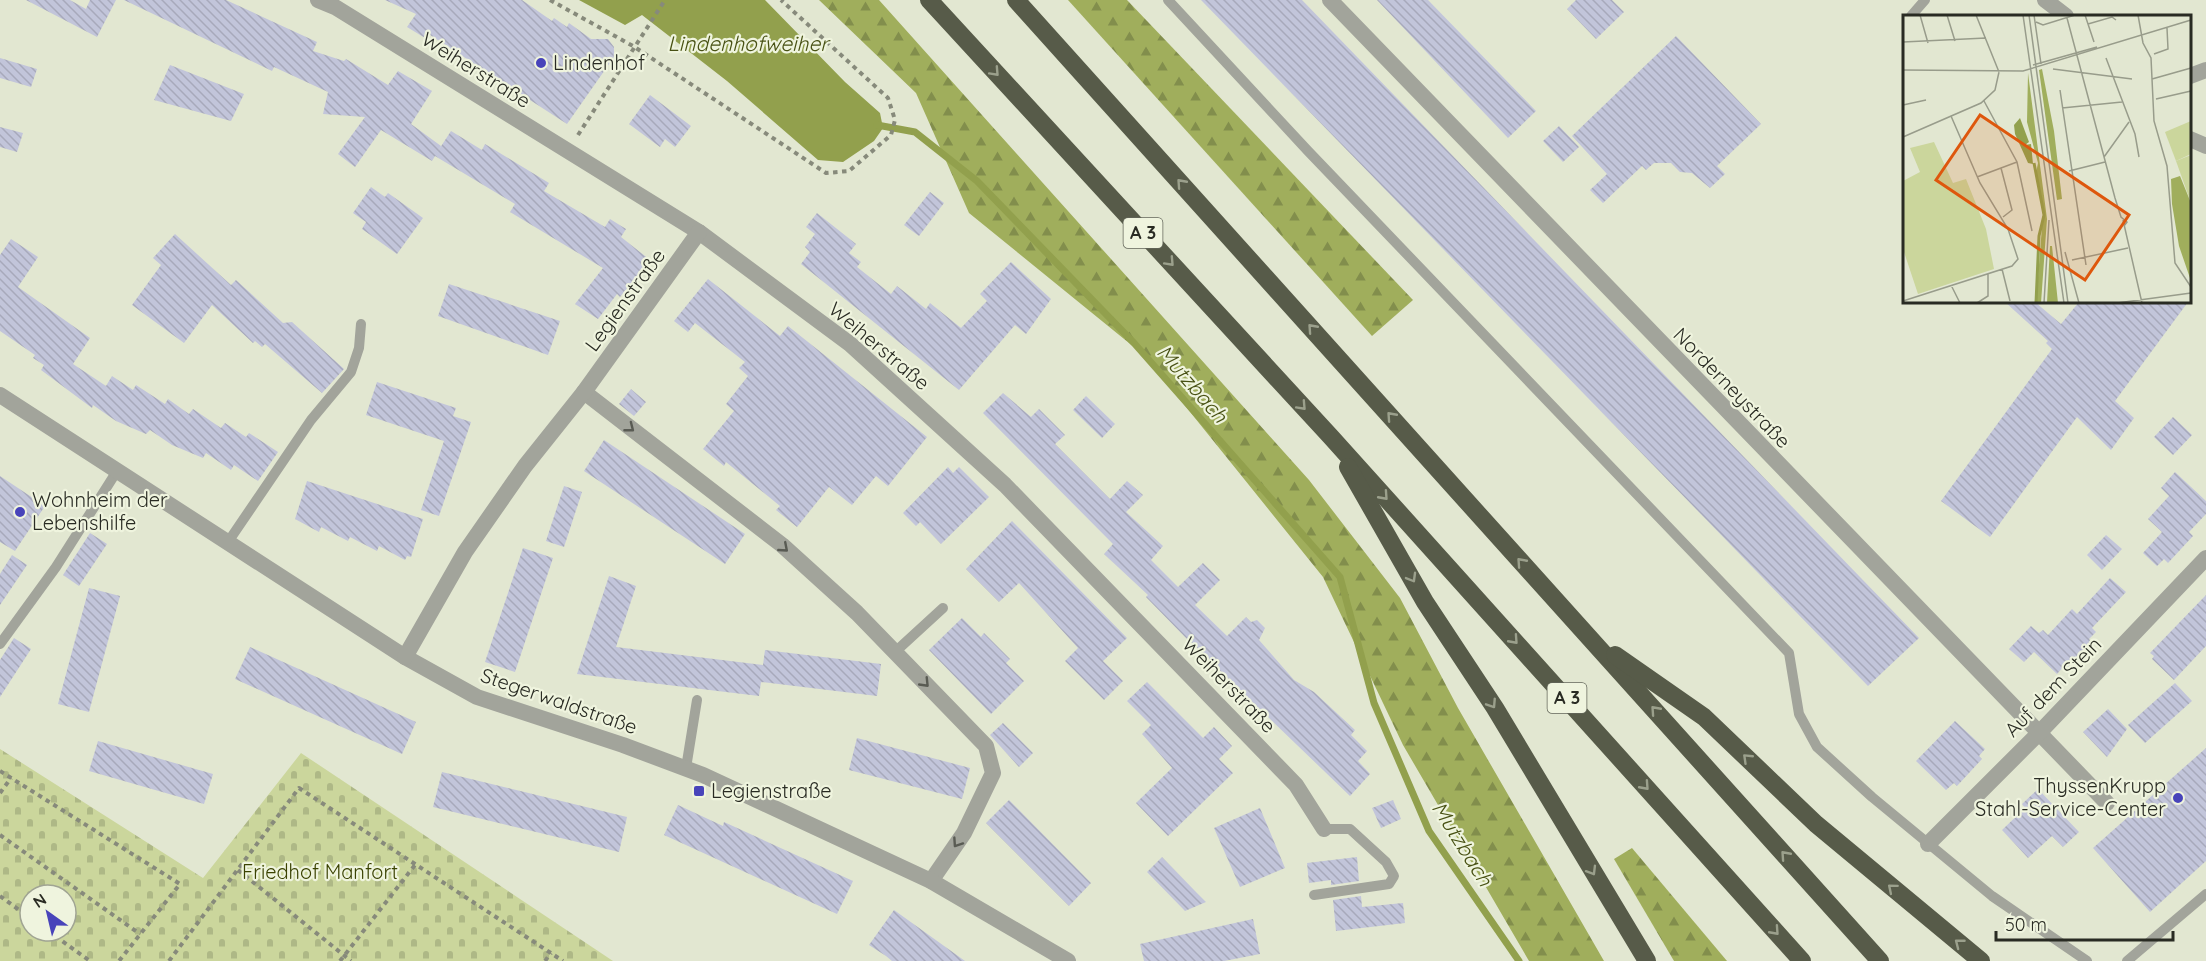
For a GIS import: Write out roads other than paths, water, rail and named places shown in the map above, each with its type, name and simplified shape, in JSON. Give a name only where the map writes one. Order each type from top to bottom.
[{"type":"highway","name":"A 3","points":[[929,0],[1331,436],[1802,961]]},
{"type":"highway","points":[[1016,0],[1880,961]]},
{"type":"highway","points":[[1331,436],[1425,602],[1495,708],[1647,961]]},
{"type":"highway","points":[[1588,636],[1704,717],[1816,824],[1981,961]]},
{"type":"street","name":"Weiherstraße","points":[[318,0],[335,7],[699,232],[850,344],[1005,485],[1296,785],[1324,829]]},
{"type":"street","name":"Norderneystraße","points":[[1330,0],[1644,327],[2107,802]]},
{"type":"street","points":[[2045,0],[2060,15]]},
{"type":"street","points":[[2191,76],[2206,70]]},
{"type":"street","points":[[2191,139],[2206,146]]},
{"type":"street","name":"Legienstraße","points":[[405,657],[465,552],[525,466],[584,392],[699,232]]},
{"type":"street","points":[[584,392],[782,545],[895,652],[986,746],[993,773],[964,833],[931,881]]},
{"type":"street","name":"Stegerwaldstraße","points":[[0,395],[405,657],[477,697],[686,768],[931,881],[1068,961]]},
{"type":"street","name":"Auf dem Stein","points":[[1928,844],[2040,732],[2206,558]]},
{"type":"lane","points":[[1168,0],[1308,152],[1788,653],[1799,714],[1817,747],[1928,844],[1992,896],[2087,961]]},
{"type":"lane","points":[[1912,15],[1925,0]]},
{"type":"lane","points":[[228,542],[311,420],[351,372],[359,348],[361,324]]},
{"type":"lane","points":[[0,644],[56,567],[117,471]]},
{"type":"lane","points":[[895,652],[943,608]]},
{"type":"lane","points":[[686,768],[697,700]]},
{"type":"lane","points":[[1314,895],[1389,884],[1394,876],[1386,862],[1350,829],[1324,829]]},
{"type":"lane","points":[[2127,961],[2206,894]]},
{"type":"water","name":"Lindenhofweiher","points":[[579,0],[765,0],[845,82],[880,113],[883,128],[874,141],[843,162],[818,160],[727,81],[642,15],[625,25]]},
{"type":"waterway","name":"Mutzbach","points":[[877,125],[915,132],[977,181],[1134,343],[1340,577],[1374,703],[1429,831],[1519,961]]},
{"type":"place","name":"Lindenhof","points":[[541,63]]},
{"type":"place","name":"Wohnheim der Lebenshilfe","points":[[20,512]]},
{"type":"place","name":"Legienstraße","points":[[699,791]]},
{"type":"place","name":"ThyssenKrupp Stahl-Service-Center","points":[[2178,798]]},
{"type":"park label","name":"Friedhof Manfort","points":[[320,872]]}]
